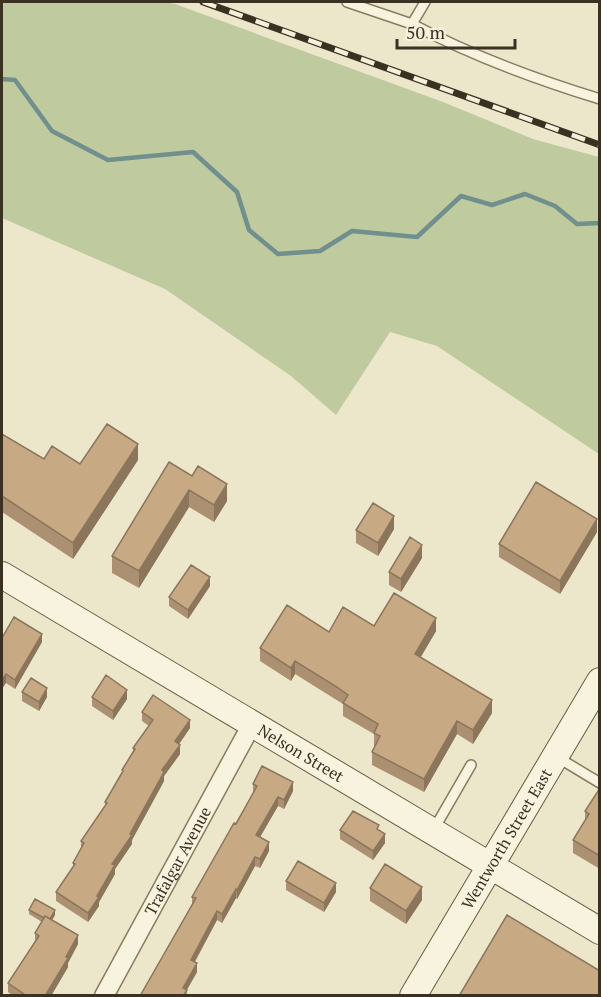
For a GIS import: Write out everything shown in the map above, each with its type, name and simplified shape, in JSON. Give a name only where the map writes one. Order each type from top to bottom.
[{"type":"street","name":"Nelson Street","points":[[2,574],[600,931]]},
{"type":"street","name":"Wentworth Street East","points":[[413,996],[600,681]]},
{"type":"street","name":"Trafalgar Avenue","points":[[104,996],[252,723]]},
{"type":"lane","points":[[347,2],[412,24],[489,61],[600,99]]},
{"type":"lane","points":[[412,24],[425,2]]},
{"type":"lane","points":[[555,756],[600,783]]},
{"type":"lane","points":[[433,831],[471,765]]},
{"type":"green space","points":[[2,2],[164,2],[175,4],[443,102],[533,139],[599,157],[599,454],[437,346],[390,332],[336,415],[291,376],[165,289],[2,218]]},
{"type":"building","points":[[107,424],[138,444],[73,543],[2,496],[2,434],[44,459],[52,446],[80,464]]},
{"type":"building","points":[[169,462],[192,476],[198,466],[227,484],[214,505],[189,490],[139,571],[112,556]]},
{"type":"building","points":[[536,482],[597,519],[560,581],[499,544]]},
{"type":"building","points":[[373,503],[394,516],[378,543],[356,530]]},
{"type":"building","points":[[410,537],[422,545],[401,579],[389,572]]},
{"type":"building","points":[[191,565],[210,577],[188,610],[169,597]]},
{"type":"building","points":[[394,593],[436,618],[415,654],[492,700],[473,730],[457,721],[424,779],[372,752],[380,736],[374,733],[378,724],[343,703],[348,695],[295,661],[291,668],[260,648],[287,605],[329,632],[343,607],[374,626]]},
{"type":"building","points":[[14,617],[42,634],[15,680],[6,674],[2,680],[2,638]]},
{"type":"building","points":[[106,675],[127,690],[113,711],[92,697]]},
{"type":"building","points":[[31,678],[47,688],[39,702],[22,692]]},
{"type":"building","points":[[153,695],[190,720],[175,741],[180,745],[162,770],[164,772],[130,834],[132,835],[112,864],[115,865],[88,913],[56,892],[75,864],[73,863],[84,843],[81,841],[107,803],[105,802],[135,749],[133,748],[153,720],[142,712]]},
{"type":"building","points":[[262,766],[293,782],[284,800],[278,797],[256,835],[269,842],[260,859],[255,857],[222,914],[217,911],[191,960],[197,963],[183,988],[187,990],[183,996],[140,996],[196,898],[192,897],[257,786],[253,784]]},
{"type":"building","points":[[600,788],[600,856],[573,840],[589,814],[585,811]]},
{"type":"building","points":[[353,811],[379,825],[377,829],[385,834],[373,851],[340,830]]},
{"type":"building","points":[[298,861],[336,883],[324,903],[286,881]]},
{"type":"building","points":[[385,864],[422,887],[406,911],[370,888]]},
{"type":"building","points":[[35,899],[55,910],[50,919],[29,910]]},
{"type":"building","points":[[507,915],[600,971],[600,996],[459,996]]},
{"type":"building","points":[[45,916],[78,935],[66,957],[68,958],[45,996],[27,996],[8,983],[39,936],[35,933]]},
{"type":"waterway","points":[[2,79],[15,80],[52,131],[108,160],[193,152],[237,192],[249,230],[278,254],[320,251],[352,231],[417,237],[461,196],[492,205],[525,194],[555,206],[577,224],[600,223]]},
{"type":"railway","points":[[203,2],[600,145]]}]
